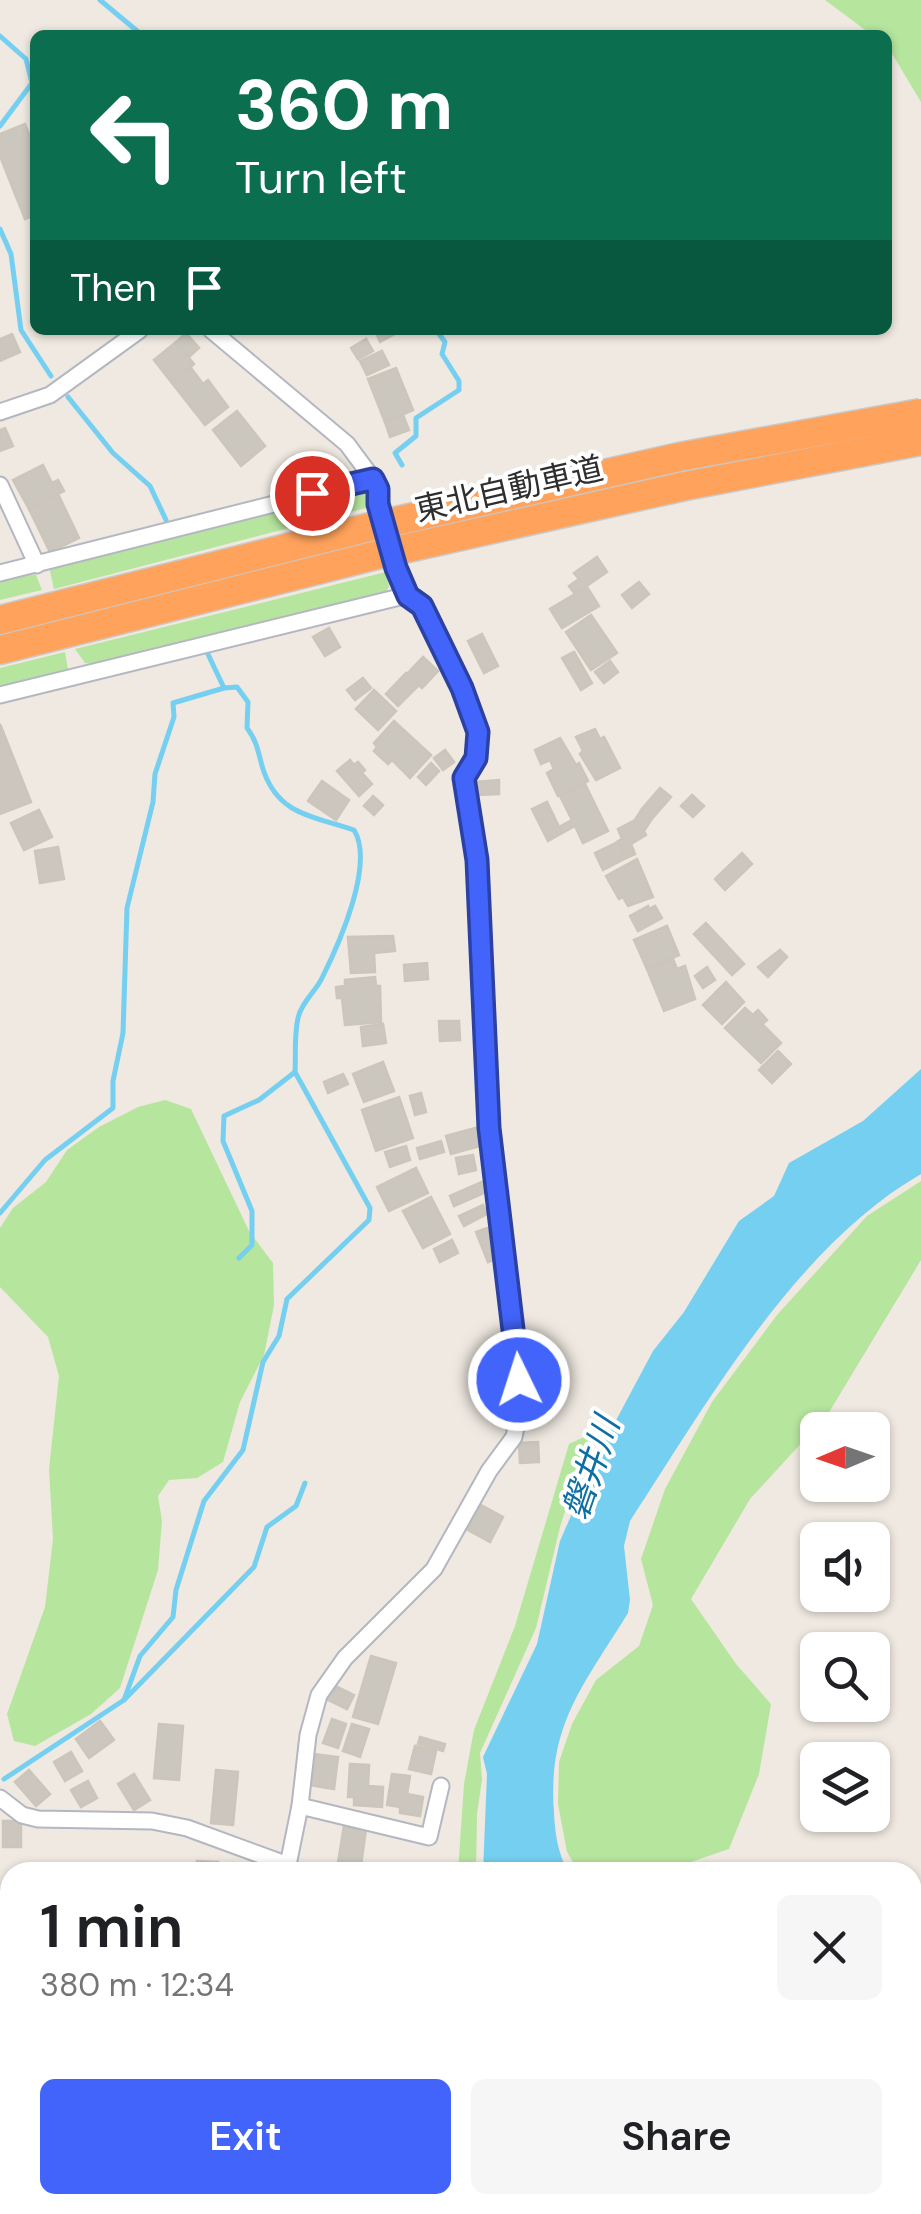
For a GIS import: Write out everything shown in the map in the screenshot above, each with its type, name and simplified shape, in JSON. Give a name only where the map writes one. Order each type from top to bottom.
[{"type":"highway","name":"東北自動車道","points":[[0,620],[382,515],[921,413]]},
{"type":"highway","name":"東北自動車道","points":[[0,650],[385,554],[684,486],[921,441]]},
{"type":"street","points":[[0,412],[50,395],[133,335]]},
{"type":"street","points":[[217,335],[347,444],[376,484],[382,515]]},
{"type":"street","points":[[0,484],[37,564]]},
{"type":"street","points":[[0,573],[376,484]]},
{"type":"street","points":[[289,1862],[308,1735],[319,1694],[345,1658],[434,1569],[514,1437],[520,1406],[518,1354],[489,1128],[477,860],[464,778],[476,758],[478,732],[462,688],[422,606],[408,596],[396,568],[376,484]]},
{"type":"street","points":[[0,695],[408,596]]},
{"type":"street","points":[[300,1806],[430,1836],[441,1786]]},
{"type":"street","points":[[0,1798],[22,1815],[38,1819],[152,1821],[186,1828],[271,1862]]},
{"type":"green space","points":[[825,0],[921,0],[921,102],[892,54],[892,30],[865,30]]},
{"type":"green space","points":[[353,490],[364,492],[370,507],[54,589],[50,571],[54,567]]},
{"type":"green space","points":[[386,572],[389,587],[385,593],[92,664],[85,663],[75,649]]},
{"type":"green space","points":[[36,575],[42,590],[0,600],[0,581]]},
{"type":"green space","points":[[65,652],[68,670],[0,687],[0,668]]},
{"type":"green space","points":[[165,1100],[191,1109],[249,1231],[273,1263],[274,1305],[264,1355],[240,1402],[223,1462],[197,1478],[169,1480],[158,1496],[162,1521],[158,1570],[120,1688],[91,1714],[35,1746],[14,1741],[7,1714],[45,1607],[53,1539],[49,1469],[59,1376],[48,1337],[0,1287],[0,1228],[13,1208],[46,1182],[67,1150],[99,1127],[138,1107]]},
{"type":"green space","points":[[921,1181],[921,1260],[829,1412],[800,1412],[800,1445],[750,1499],[691,1599],[736,1664],[771,1704],[759,1774],[729,1849],[691,1862],[573,1862],[567,1852],[558,1804],[559,1762],[572,1724],[596,1680],[639,1646],[653,1605],[641,1559],[665,1489],[712,1402],[777,1315],[867,1216]]},
{"type":"green space","points":[[584,1437],[591,1439],[592,1451],[577,1474],[560,1527],[536,1628],[480,1753],[476,1862],[459,1862],[464,1784],[474,1730],[515,1626],[569,1444]]},
{"type":"water","points":[[921,1069],[921,1174],[876,1205],[794,1284],[723,1378],[630,1521],[624,1546],[628,1613],[583,1684],[556,1754],[555,1828],[564,1862],[483,1862],[487,1774],[483,1757],[537,1644],[560,1541],[597,1456],[653,1351],[684,1312],[739,1221],[774,1196],[789,1163],[863,1121]]},
{"type":"building","points":[[25,124],[30,137],[30,217],[25,219],[0,156],[0,134]]},
{"type":"building","points":[[12,334],[20,352],[0,361],[0,339]]},
{"type":"building","points":[[188,335],[199,348],[189,357],[176,342]]},
{"type":"building","points":[[366,339],[373,351],[358,359],[351,348]]},
{"type":"building","points":[[176,342],[194,364],[172,383],[154,360]]},
{"type":"building","points":[[382,351],[389,365],[367,375],[360,361]]},
{"type":"building","points":[[191,368],[203,384],[208,380],[228,407],[205,425],[172,383]]},
{"type":"building","points":[[396,368],[413,410],[385,422],[368,379]]},
{"type":"building","points":[[237,411],[265,446],[241,466],[213,430]]},
{"type":"building","points":[[403,415],[409,430],[390,437],[385,422]]},
{"type":"building","points":[[5,428],[13,446],[0,451],[0,430]]},
{"type":"building","points":[[43,465],[52,483],[58,480],[64,491],[29,509],[13,480]]},
{"type":"building","points":[[58,494],[79,538],[50,552],[29,509]]},
{"type":"building","points":[[597,557],[607,572],[575,594],[569,586],[579,579],[574,573]]},
{"type":"building","points":[[639,582],[649,594],[632,608],[622,595]]},
{"type":"building","points":[[587,587],[599,606],[562,628],[550,609]]},
{"type":"building","points":[[591,615],[617,653],[591,670],[566,632]]},
{"type":"building","points":[[329,628],[340,647],[325,656],[313,637]]},
{"type":"building","points":[[482,634],[498,666],[484,673],[468,641]]},
{"type":"building","points":[[574,652],[592,683],[581,690],[562,658]]},
{"type":"building","points":[[423,657],[438,671],[422,688],[407,674]]},
{"type":"building","points":[[610,661],[618,672],[604,683],[595,672]]},
{"type":"building","points":[[406,673],[419,685],[398,706],[386,694]]},
{"type":"building","points":[[363,678],[371,688],[355,700],[347,690]]},
{"type":"building","points":[[374,690],[396,711],[378,730],[356,709]]},
{"type":"building","points":[[394,721],[431,755],[410,778],[392,760],[388,764],[374,751],[374,743]]},
{"type":"building","points":[[0,724],[31,802],[0,814]]},
{"type":"building","points":[[595,729],[600,739],[604,737],[620,768],[596,780],[580,754],[583,751],[576,737]]},
{"type":"building","points":[[560,738],[588,781],[558,796],[547,773],[554,769],[550,760],[541,764],[535,750]]},
{"type":"building","points":[[445,750],[454,762],[443,770],[434,758]]},
{"type":"building","points":[[350,760],[354,765],[358,762],[372,784],[359,796],[337,771]]},
{"type":"building","points":[[431,763],[439,771],[426,785],[418,777]]},
{"type":"building","points":[[499,780],[499,794],[476,795],[476,782]]},
{"type":"building","points":[[322,781],[349,800],[336,820],[308,801]]},
{"type":"building","points":[[585,784],[608,831],[583,843],[575,826],[562,833],[559,827],[572,820],[560,796]]},
{"type":"building","points":[[660,788],[671,797],[651,820],[641,810]]},
{"type":"building","points":[[692,795],[704,806],[693,817],[681,806]]},
{"type":"building","points":[[373,796],[383,805],[374,815],[364,806]]},
{"type":"building","points":[[547,802],[562,833],[548,841],[532,809]]},
{"type":"building","points":[[39,810],[52,837],[24,850],[11,823]]},
{"type":"building","points":[[640,812],[651,820],[644,831],[646,835],[631,844],[635,854],[626,858],[618,841],[622,839],[618,829],[635,820]]},
{"type":"building","points":[[618,842],[626,858],[603,870],[595,853]]},
{"type":"building","points":[[58,847],[64,879],[40,883],[35,851]]},
{"type":"building","points":[[742,853],[752,864],[725,890],[715,879]]},
{"type":"building","points":[[637,859],[653,897],[628,906],[623,897],[619,899],[606,876]]},
{"type":"building","points":[[655,906],[662,918],[638,931],[630,916]]},
{"type":"building","points":[[706,923],[744,964],[732,975],[694,934]]},
{"type":"building","points":[[667,926],[679,955],[647,969],[634,940]]},
{"type":"building","points":[[393,936],[395,951],[374,953],[375,972],[351,973],[348,937]]},
{"type":"building","points":[[780,950],[787,957],[768,977],[758,967]]},
{"type":"building","points":[[673,959],[677,969],[685,966],[695,999],[664,1011],[647,969]]},
{"type":"building","points":[[427,963],[428,979],[405,981],[404,965]]},
{"type":"building","points":[[707,967],[715,980],[703,988],[695,976]]},
{"type":"building","points":[[375,977],[376,986],[380,986],[381,1022],[345,1025],[342,998],[337,998],[336,987],[345,986],[345,980]]},
{"type":"building","points":[[726,982],[744,1002],[735,1011],[716,992]]},
{"type":"building","points":[[716,992],[735,1011],[722,1024],[703,1005]]},
{"type":"building","points":[[745,1008],[753,1015],[758,1010],[767,1020],[762,1024],[781,1043],[761,1063],[725,1028]]},
{"type":"building","points":[[439,1021],[459,1021],[460,1040],[440,1041]]},
{"type":"building","points":[[383,1024],[386,1043],[363,1046],[361,1027]]},
{"type":"building","points":[[778,1051],[791,1064],[772,1083],[759,1070]]},
{"type":"building","points":[[383,1062],[394,1091],[364,1102],[353,1074]]},
{"type":"building","points":[[343,1074],[348,1084],[328,1093],[324,1082]]},
{"type":"building","points":[[421,1093],[426,1112],[415,1115],[410,1096]]},
{"type":"building","points":[[399,1097],[413,1138],[376,1151],[362,1110]]},
{"type":"building","points":[[479,1127],[483,1145],[451,1154],[446,1136]]},
{"type":"building","points":[[441,1141],[444,1152],[420,1159],[417,1148]]},
{"type":"building","points":[[406,1146],[410,1160],[390,1167],[385,1152]]},
{"type":"building","points":[[473,1155],[476,1170],[459,1174],[456,1158]]},
{"type":"building","points":[[416,1168],[428,1193],[389,1211],[377,1187]]},
{"type":"building","points":[[482,1182],[486,1192],[454,1206],[450,1196]]},
{"type":"building","points":[[431,1197],[450,1234],[423,1248],[403,1211]]},
{"type":"building","points":[[483,1205],[487,1214],[464,1226],[459,1216]]},
{"type":"building","points":[[487,1228],[500,1257],[488,1262],[476,1232]]},
{"type":"building","points":[[452,1240],[458,1253],[440,1262],[434,1249]]},
{"type":"building","points":[[538,1442],[539,1462],[520,1463],[519,1443]]},
{"type":"building","points":[[481,1505],[503,1517],[490,1542],[468,1530]]},
{"type":"building","points":[[371,1656],[396,1663],[378,1724],[353,1717]]},
{"type":"building","points":[[333,1685],[354,1695],[347,1709],[326,1699]]},
{"type":"building","points":[[332,1719],[346,1724],[338,1748],[323,1743]]},
{"type":"building","points":[[100,1721],[114,1740],[89,1758],[76,1739]]},
{"type":"building","points":[[159,1724],[183,1726],[179,1780],[154,1778]]},
{"type":"building","points":[[352,1724],[369,1729],[360,1757],[343,1751]]},
{"type":"building","points":[[420,1737],[445,1744],[443,1751],[418,1744]]},
{"type":"building","points":[[415,1746],[436,1751],[431,1774],[409,1769]]},
{"type":"building","points":[[71,1752],[82,1771],[65,1781],[54,1762]]},
{"type":"building","points":[[313,1754],[338,1757],[334,1789],[309,1785]]},
{"type":"building","points":[[350,1764],[369,1765],[368,1786],[383,1787],[382,1807],[354,1805],[354,1797],[348,1797]]},
{"type":"building","points":[[29,1770],[50,1794],[36,1806],[15,1782]]},
{"type":"building","points":[[216,1770],[238,1772],[233,1825],[211,1823]]},
{"type":"building","points":[[134,1774],[150,1800],[134,1810],[118,1784]]},
{"type":"building","points":[[392,1774],[410,1776],[407,1794],[423,1797],[420,1816],[400,1813],[400,1807],[387,1805]]},
{"type":"building","points":[[88,1781],[97,1798],[81,1807],[71,1790]]},
{"type":"building","points":[[3,1821],[21,1821],[21,1847],[3,1847]]},
{"type":"building","points":[[344,1826],[366,1829],[361,1862],[338,1862]]},
{"type":"waterway","points":[[100,0],[136,30]]},
{"type":"waterway","points":[[0,36],[26,59],[30,75]]},
{"type":"waterway","points":[[0,126],[30,86]]},
{"type":"waterway","points":[[0,229],[11,254],[21,330],[51,376]]},
{"type":"waterway","points":[[402,465],[395,453],[416,436],[416,418],[459,390],[459,381],[442,354],[445,342],[440,335]]},
{"type":"waterway","points":[[68,397],[113,453],[150,486],[166,520]]},
{"type":"waterway","points":[[206,650],[224,688],[237,687],[248,702],[247,728],[271,787],[279,798],[300,812],[354,830],[360,863],[345,925],[322,978],[298,1018],[295,1072],[259,1100],[224,1116],[223,1141],[252,1211],[252,1245],[239,1258]]},
{"type":"waterway","points":[[0,1213],[45,1160],[113,1108],[113,1081],[123,1033],[127,908],[153,802],[155,774],[174,717],[173,703],[224,688]]},
{"type":"waterway","points":[[124,1700],[140,1656],[173,1617],[176,1590],[204,1501],[243,1450],[263,1362],[279,1336],[287,1299],[369,1220],[370,1208],[295,1072]]},
{"type":"waterway","points":[[4,1779],[124,1700],[254,1567],[267,1527],[296,1506],[305,1483]]},
{"type":"route","points":[[312,493],[373,479],[396,568],[408,596],[422,606],[462,688],[478,732],[476,758],[464,778],[477,860],[489,1128],[519,1380]]},
{"type":"water label","name":"磐井川","points":[[591,1468]]}]
